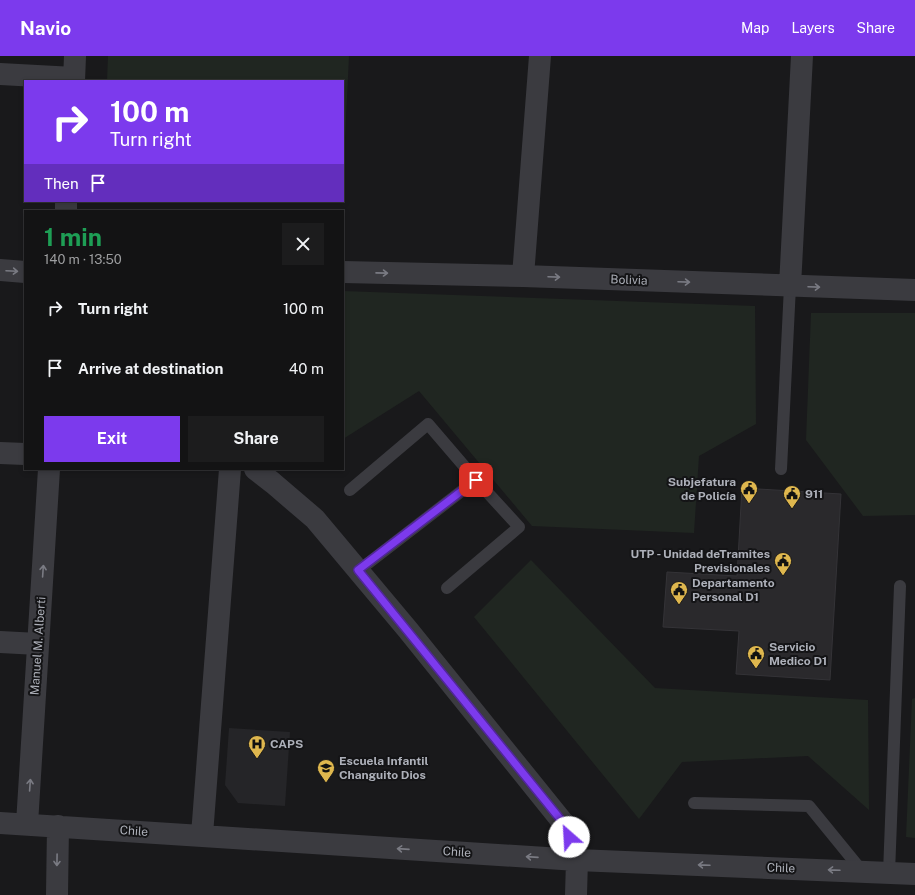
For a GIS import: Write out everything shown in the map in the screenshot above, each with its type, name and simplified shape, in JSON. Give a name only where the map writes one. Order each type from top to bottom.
[{"type":"street","points":[[0,74],[74,80],[75,56]]},
{"type":"street","points":[[523,276],[540,56]]},
{"type":"street","points":[[790,286],[802,56]]},
{"type":"street","points":[[0,270],[24,272]]},
{"type":"street","name":"Bolivia","points":[[344,272],[523,276],[915,290]]},
{"type":"street","points":[[0,453],[24,454]]},
{"type":"street","name":"Manuel M. Alberti","points":[[27,824],[49,470]]},
{"type":"street","points":[[202,836],[230,470]]},
{"type":"street","points":[[256,470],[315,519],[565,825],[577,860],[576,895]]},
{"type":"street","points":[[0,642],[38,644]]},
{"type":"street","name":"Chile","points":[[0,822],[577,860],[915,874]]},
{"type":"street","points":[[56,895],[58,826]]},
{"type":"lane","points":[[781,469],[790,286]]},
{"type":"lane","points":[[350,490],[428,424],[519,527],[447,588]]},
{"type":"lane","points":[[358,570],[476,480]]},
{"type":"lane","points":[[889,873],[900,586]]},
{"type":"lane","points":[[694,803],[809,806],[862,871]]},
{"type":"shaded area","points":[[108,56],[349,56],[344,160],[344,80],[107,80]]},
{"type":"shaded area","points":[[344,291],[755,306],[756,424],[699,456],[694,533],[532,526],[419,391],[344,438]]},
{"type":"shaded area","points":[[811,313],[915,313],[915,515],[863,516],[806,440]]},
{"type":"shaded area","points":[[531,560],[655,688],[868,700],[869,810],[808,756],[682,762],[639,819],[474,617]]},
{"type":"shaded area","points":[[915,698],[915,838],[906,837],[912,699]]},
{"type":"shaded area","name":"CAPS","points":[[229,728],[290,732],[285,806],[238,803],[225,785]]},
{"type":"building","points":[[742,488],[841,494],[830,680],[736,674],[739,631],[663,627],[667,572],[737,576]]},
{"type":"place","name":"Subjefatura de Policía","points":[[749,504]]},
{"type":"place","name":"911","points":[[792,509]]},
{"type":"place","name":"UTP - Unidad deTramites Previsionales","points":[[783,576]]},
{"type":"place","name":"Departamento Personal D1","points":[[679,605]]},
{"type":"place","name":"Servicio Medico D1","points":[[756,669]]},
{"type":"place","name":"CAPS","points":[[257,759]]},
{"type":"place","name":"Escuela Infantil Changuito Dios","points":[[326,783]]},
{"type":"route","points":[[476,480],[358,570],[565,825],[569,837]]}]
